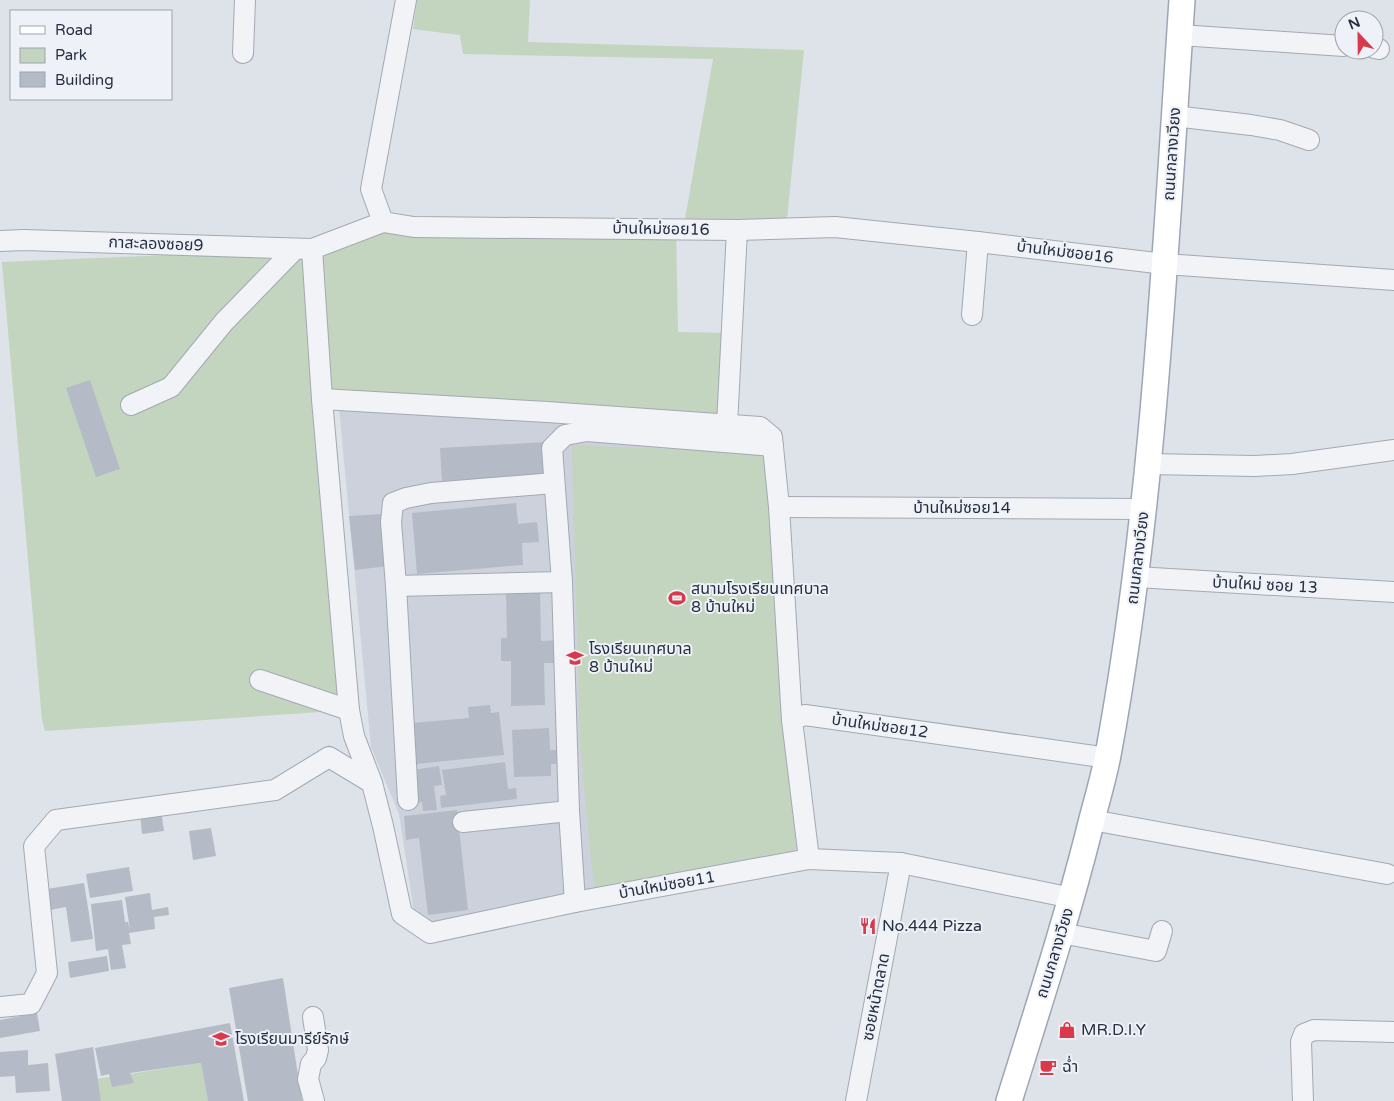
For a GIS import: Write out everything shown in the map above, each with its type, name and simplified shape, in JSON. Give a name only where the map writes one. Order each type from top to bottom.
[{"type":"main road","name":"ถนนกลางเวียง","points":[[1009,1101],[1072,898],[1108,758],[1136,577],[1144,509],[1164,264],[1182,0]]},
{"type":"street","points":[[243,53],[244,0]]},
{"type":"street","points":[[131,405],[171,387],[224,322],[304,249],[383,222],[371,189],[406,0]]},
{"type":"street","points":[[1180,35],[1334,45]]},
{"type":"street","points":[[1174,116],[1280,130],[1309,140]]},
{"type":"street","name":"บ้านใหม่ซอย16","points":[[383,222],[414,227],[737,230],[835,227],[1164,264],[1394,280]]},
{"type":"street","points":[[727,425],[737,230]]},
{"type":"street","name":"กาสะลองซอย9","points":[[0,241],[24,240],[304,249]]},
{"type":"street","points":[[972,315],[978,242]]},
{"type":"street","name":"บ้านใหม่ซอย11","points":[[304,249],[322,400],[349,710],[354,736],[372,783],[402,914],[430,933],[575,902],[809,859],[901,864],[1072,898]]},
{"type":"street","points":[[322,400],[547,412],[760,427],[772,437],[779,507],[792,720],[809,859]]},
{"type":"street","points":[[575,902],[569,811],[562,582],[552,448],[565,435],[587,431],[773,446]]},
{"type":"street","points":[[1148,464],[1256,466],[1292,464],[1394,450]]},
{"type":"street","points":[[408,800],[391,522],[393,503],[406,498],[431,493],[554,483]]},
{"type":"street","name":"บ้านใหม่ซอย14","points":[[779,507],[1144,509]]},
{"type":"street","name":"บ้านใหม่ ซอย 13","points":[[1136,577],[1394,592]]},
{"type":"street","points":[[396,586],[562,582]]},
{"type":"street","points":[[260,680],[349,710]]},
{"type":"street","name":"บ้านใหม่ซอย12","points":[[792,720],[804,715],[1108,758]]},
{"type":"street","points":[[0,1008],[31,1004],[47,973],[34,846],[56,820],[275,790],[329,757],[372,783]]},
{"type":"street","points":[[463,822],[569,811]]},
{"type":"street","points":[[1092,820],[1387,874]]},
{"type":"street","name":"ซอยหน้าตลาด","points":[[856,1101],[901,864]]},
{"type":"street","points":[[1061,932],[1156,951],[1162,931]]},
{"type":"street","points":[[313,1017],[318,1050],[309,1071],[308,1079],[314,1101]]},
{"type":"street","points":[[1302,1101],[1301,1042],[1304,1034],[1314,1030],[1394,1032]]},
{"type":"shaded area","name":"โรงเรียนเทศบาล 8 บ้านใหม่","points":[[339,408],[772,437],[809,859],[430,933],[414,912],[399,814],[371,747]]},
{"type":"green space","points":[[417,0],[530,0],[528,42],[804,50],[787,219],[685,219],[713,59],[463,54],[460,35],[413,29]]},
{"type":"green space","points":[[383,222],[676,229],[678,332],[732,333],[727,425],[325,400],[349,710],[45,731],[42,720],[2,262],[312,249]]},
{"type":"green space","name":"สนามโรงเรียนเทศบาล 8 บ้านใหม่","points":[[572,445],[768,453],[796,850],[594,890],[580,743]]},
{"type":"green space","points":[[201,1063],[208,1101],[101,1101],[97,1079]]},
{"type":"building","points":[[90,380],[120,469],[96,477],[66,388]]},
{"type":"building","points":[[546,442],[547,475],[442,481],[440,448]]},
{"type":"building","points":[[516,503],[518,524],[537,522],[539,542],[522,543],[523,565],[417,574],[412,513]]},
{"type":"building","points":[[382,514],[388,566],[355,570],[349,516]]},
{"type":"building","points":[[540,591],[541,641],[560,640],[560,663],[544,663],[545,705],[511,706],[511,661],[501,661],[501,638],[507,638],[506,592]]},
{"type":"building","points":[[490,705],[491,713],[499,712],[504,755],[416,764],[412,723],[469,718],[468,707]]},
{"type":"building","points":[[549,728],[550,750],[561,750],[562,764],[551,764],[551,776],[514,777],[512,730]]},
{"type":"building","points":[[505,762],[508,789],[516,788],[517,799],[441,808],[440,796],[446,795],[442,770]]},
{"type":"building","points":[[439,766],[442,785],[434,786],[437,810],[423,811],[422,802],[416,803],[413,770]]},
{"type":"building","points":[[161,810],[164,831],[142,834],[140,813]]},
{"type":"building","points":[[457,810],[468,910],[428,915],[419,838],[406,840],[404,816]]},
{"type":"building","points":[[211,828],[216,856],[193,860],[189,831]]},
{"type":"building","points":[[129,867],[133,891],[90,898],[86,874]]},
{"type":"building","points":[[84,883],[93,939],[71,942],[66,907],[50,910],[47,889]]},
{"type":"building","points":[[150,893],[152,910],[168,907],[169,915],[154,917],[155,929],[129,933],[131,944],[122,945],[126,968],[111,970],[108,949],[96,951],[91,904],[122,900],[125,922],[128,922],[130,930],[125,897]]},
{"type":"building","points":[[107,956],[109,971],[70,978],[68,962]]},
{"type":"building","points":[[283,978],[302,1101],[248,1101],[229,988]]},
{"type":"building","points":[[37,1013],[40,1031],[0,1038],[0,1020]]},
{"type":"building","points":[[230,1023],[244,1101],[208,1101],[201,1063],[130,1073],[134,1083],[112,1087],[109,1074],[101,1076],[95,1048]]},
{"type":"building","points":[[93,1047],[101,1101],[62,1101],[55,1054]]},
{"type":"building","points":[[28,1050],[28,1065],[48,1063],[50,1091],[16,1093],[15,1076],[0,1077],[0,1052]]},
{"type":"place","name":"สนามโรงเรียนเทศบาล 8 บ้านใหม่","points":[[677,598]]},
{"type":"place","name":"โรงเรียนเทศบาล 8 บ้านใหม่","points":[[575,658]]},
{"type":"place","name":"No.444 Pizza","points":[[868,926]]},
{"type":"place","name":"MR.D.I.Y","points":[[1067,1030]]},
{"type":"place","name":"โรงเรียนมารีย์รักษ์","points":[[221,1039]]},
{"type":"place","name":"ฉ่ำ","points":[[1048,1067]]}]
